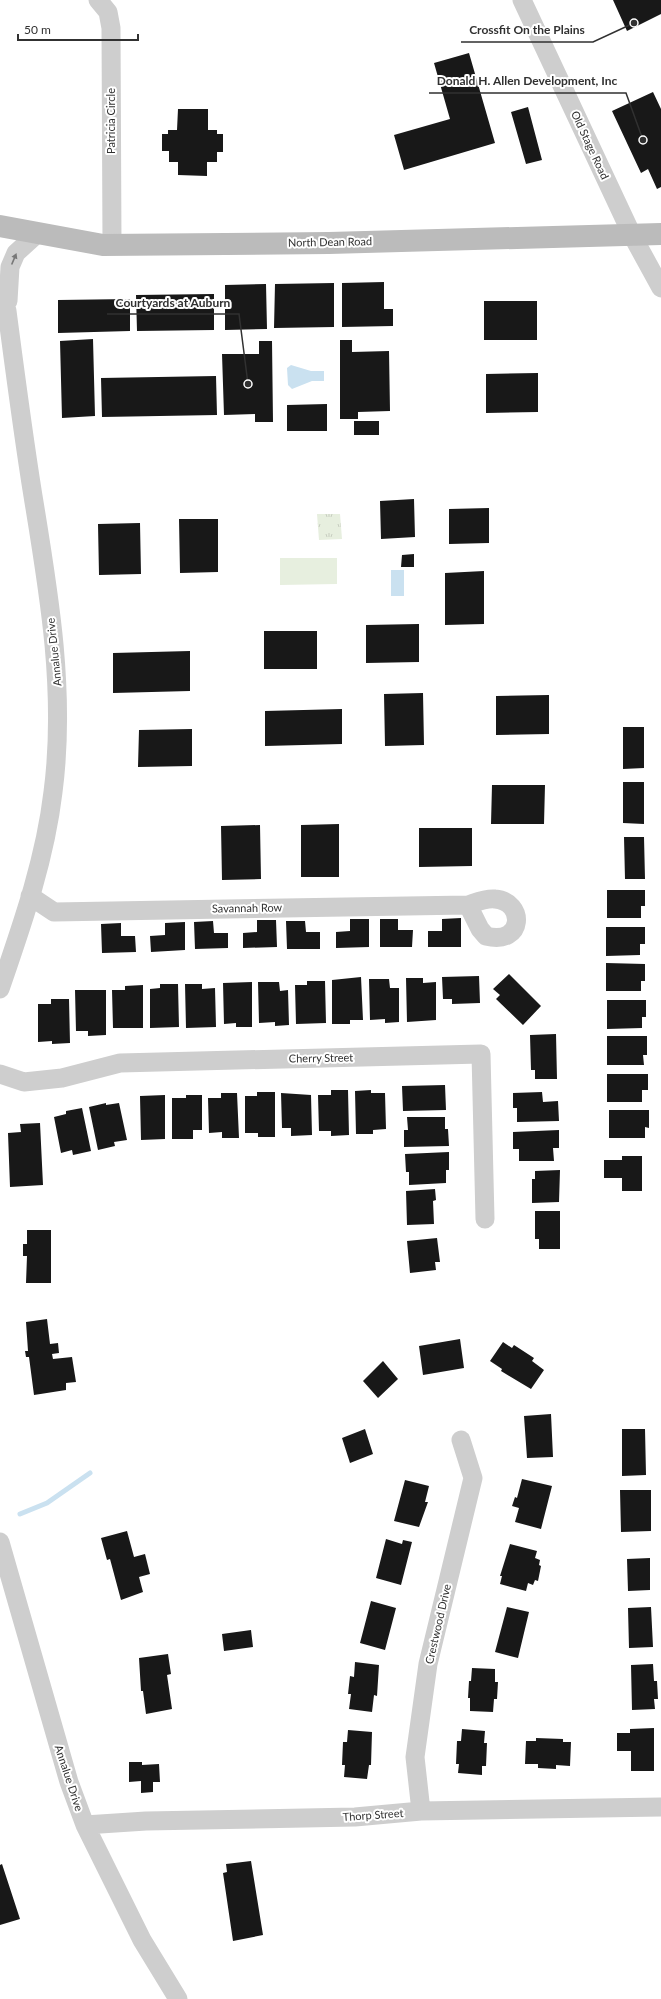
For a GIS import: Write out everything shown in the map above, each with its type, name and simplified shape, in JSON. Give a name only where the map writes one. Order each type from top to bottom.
[{"type":"street","name":"Patricia Circle","points":[[98,0],[108,12],[111,28],[112,245]]},
{"type":"street","name":"Old Stage Road","points":[[522,0],[632,235],[661,288]]},
{"type":"street","name":"North Dean Road","points":[[0,226],[103,245],[329,243],[661,234]]},
{"type":"street","name":"Annalue Drive","points":[[7,311],[10,267],[16,253],[38,233]]},
{"type":"street","name":"Annalue Drive","points":[[0,285],[7,311],[44,568],[57,680],[58,718],[53,792],[39,865],[0,989]]},
{"type":"street","name":"Savannah Row","points":[[30,896],[54,912],[468,905]]},
{"type":"street","name":"Cherry Street","points":[[0,1074],[24,1082],[62,1078],[120,1063],[481,1054],[485,1219]]},
{"type":"street","name":"Crestwood Drive","points":[[421,1811],[416,1757],[428,1664],[473,1478],[461,1440]]},
{"type":"street","name":"Annalue Drive","points":[[0,1542],[67,1774],[85,1825],[142,1940],[178,1999]]},
{"type":"street","name":"Thorp Street","points":[[85,1825],[146,1821],[355,1817],[421,1811],[661,1807]]},
{"type":"green space","points":[[317,514],[340,514],[342,539],[319,540]]},
{"type":"green space","points":[[280,558],[337,558],[337,584],[280,585]]},
{"type":"water","points":[[291,365],[311,371],[324,371],[324,381],[312,381],[292,389],[288,385],[287,368]]},
{"type":"water","points":[[391,570],[404,570],[404,596],[391,596]]},
{"type":"building","points":[[613,0],[661,0],[661,14],[627,31]]},
{"type":"building","points":[[469,53],[495,143],[404,170],[394,135],[450,119],[434,63]]},
{"type":"building","points":[[653,92],[661,109],[661,187],[657,189],[648,169],[641,173],[612,111]]},
{"type":"building","points":[[528,107],[542,160],[526,164],[511,112]]},
{"type":"building","points":[[178,109],[208,109],[208,130],[217,130],[217,134],[223,134],[223,152],[217,152],[217,162],[207,162],[207,176],[178,175],[178,162],[169,162],[169,151],[162,151],[162,134],[168,134],[168,130],[177,130]]},
{"type":"building","points":[[384,282],[384,309],[393,309],[393,326],[342,327],[342,283]]},
{"type":"building","points":[[334,283],[334,327],[274,328],[275,284]]},
{"type":"building","points":[[266,284],[267,329],[225,330],[225,285]]},
{"type":"building","points":[[214,294],[214,330],[137,331],[136,295]]},
{"type":"building","points":[[130,299],[130,331],[58,333],[58,300]]},
{"type":"building","points":[[484,301],[537,301],[537,340],[484,340]]},
{"type":"building","points":[[93,339],[95,416],[62,418],[60,341]]},
{"type":"building","points":[[340,340],[352,340],[352,352],[389,351],[390,411],[358,412],[358,419],[340,419]]},
{"type":"building","points":[[259,341],[272,341],[273,422],[255,422],[255,414],[224,415],[222,354],[259,354]]},
{"type":"building","points":[[538,373],[538,412],[486,413],[486,374]]},
{"type":"building","points":[[216,376],[217,415],[102,417],[101,378]]},
{"type":"building","points":[[327,404],[327,431],[287,431],[287,405]]},
{"type":"building","points":[[354,421],[379,421],[379,435],[354,435]]},
{"type":"building","points":[[414,499],[415,537],[381,539],[380,501]]},
{"type":"building","points":[[489,508],[489,543],[449,544],[449,509]]},
{"type":"building","points":[[179,519],[218,519],[218,572],[180,573]]},
{"type":"building","points":[[140,523],[141,574],[99,575],[98,524]]},
{"type":"building","points":[[414,554],[414,567],[401,567],[402,555]]},
{"type":"building","points":[[484,571],[484,624],[445,625],[445,573]]},
{"type":"building","points":[[419,624],[419,662],[366,663],[366,625]]},
{"type":"building","points":[[264,631],[317,631],[317,669],[264,669]]},
{"type":"building","points":[[190,651],[190,691],[113,693],[113,653]]},
{"type":"building","points":[[423,693],[424,745],[385,746],[384,694]]},
{"type":"building","points":[[549,695],[549,734],[496,735],[496,696]]},
{"type":"building","points":[[342,709],[342,744],[265,746],[265,711]]},
{"type":"building","points":[[623,727],[644,727],[644,768],[623,769]]},
{"type":"building","points":[[192,729],[192,766],[138,767],[139,730]]},
{"type":"building","points":[[623,782],[644,782],[644,824],[623,823]]},
{"type":"building","points":[[492,785],[545,785],[544,824],[491,824]]},
{"type":"building","points":[[339,824],[339,877],[301,877],[301,825]]},
{"type":"building","points":[[260,825],[261,879],[222,880],[221,826]]},
{"type":"building","points":[[419,828],[472,828],[472,866],[419,867]]},
{"type":"building","points":[[624,837],[644,837],[645,879],[625,879]]},
{"type":"building","points":[[607,890],[645,890],[645,906],[641,906],[641,918],[607,918]]},
{"type":"building","points":[[461,918],[461,947],[428,947],[428,931],[442,931],[442,919]]},
{"type":"building","points":[[350,919],[369,919],[369,947],[336,948],[336,932],[350,931]]},
{"type":"building","points":[[380,919],[398,919],[398,930],[413,930],[412,947],[380,947]]},
{"type":"building","points":[[257,920],[276,920],[277,947],[243,948],[243,933],[257,932]]},
{"type":"building","points":[[213,921],[214,933],[228,933],[228,948],[195,949],[194,922]]},
{"type":"building","points":[[286,921],[305,921],[306,932],[320,932],[320,949],[287,949]]},
{"type":"building","points":[[185,922],[185,950],[151,952],[150,936],[165,935],[165,923]]},
{"type":"building","points":[[121,923],[121,936],[135,936],[136,952],[102,953],[101,924]]},
{"type":"building","points":[[606,927],[645,927],[645,944],[640,944],[640,955],[606,956]]},
{"type":"building","points":[[606,963],[645,964],[645,981],[641,981],[641,991],[606,991]]},
{"type":"building","points":[[509,974],[541,1006],[523,1025],[496,999],[500,995],[493,989]]},
{"type":"building","points":[[479,976],[480,1003],[452,1004],[452,999],[443,999],[442,977]]},
{"type":"building","points":[[361,977],[363,1020],[350,1020],[350,1024],[332,1024],[332,980]]},
{"type":"building","points":[[406,978],[423,978],[423,983],[436,982],[436,1020],[407,1022]]},
{"type":"building","points":[[369,979],[389,979],[390,988],[399,988],[399,1022],[385,1023],[385,1019],[370,1020]]},
{"type":"building","points":[[307,981],[325,981],[326,1023],[296,1024],[295,985],[307,985]]},
{"type":"building","points":[[252,982],[252,1027],[236,1027],[236,1023],[224,1024],[223,983]]},
{"type":"building","points":[[258,982],[279,982],[280,991],[288,990],[289,1025],[275,1026],[275,1022],[259,1023]]},
{"type":"building","points":[[160,984],[178,984],[179,1027],[150,1028],[150,989],[160,988]]},
{"type":"building","points":[[185,984],[202,984],[202,989],[215,988],[216,1027],[186,1028]]},
{"type":"building","points":[[143,985],[143,1028],[113,1028],[112,990],[125,990],[125,986]]},
{"type":"building","points":[[75,990],[106,990],[106,1035],[88,1036],[88,1031],[76,1031]]},
{"type":"building","points":[[51,999],[69,999],[70,1043],[52,1044],[52,1041],[38,1042],[38,1004],[51,1004]]},
{"type":"building","points":[[607,1000],[646,1000],[646,1017],[642,1017],[642,1028],[607,1029]]},
{"type":"building","points":[[556,1034],[557,1079],[535,1079],[535,1070],[531,1070],[530,1035]]},
{"type":"building","points":[[607,1036],[647,1036],[647,1055],[643,1055],[644,1065],[607,1065]]},
{"type":"building","points":[[607,1074],[648,1074],[648,1090],[642,1090],[642,1102],[607,1102]]},
{"type":"building","points":[[445,1085],[446,1110],[403,1111],[402,1086]]},
{"type":"building","points":[[331,1090],[348,1090],[349,1135],[331,1136],[331,1131],[319,1131],[318,1095],[331,1095]]},
{"type":"building","points":[[371,1090],[371,1093],[385,1093],[386,1129],[373,1130],[373,1134],[356,1134],[355,1091]]},
{"type":"building","points":[[257,1092],[275,1092],[275,1137],[258,1137],[258,1133],[245,1133],[245,1096],[257,1096]]},
{"type":"building","points":[[542,1092],[543,1102],[558,1101],[559,1121],[517,1122],[517,1108],[513,1108],[513,1093]]},
{"type":"building","points":[[221,1093],[237,1093],[239,1138],[222,1138],[222,1132],[209,1133],[208,1098],[221,1098]]},
{"type":"building","points":[[281,1093],[311,1095],[312,1135],[291,1136],[291,1128],[282,1128]]},
{"type":"building","points":[[165,1095],[165,1139],[141,1140],[140,1096]]},
{"type":"building","points":[[186,1095],[202,1095],[202,1130],[193,1130],[193,1139],[172,1139],[172,1098],[186,1098]]},
{"type":"building","points":[[106,1103],[106,1105],[119,1103],[127,1140],[114,1142],[115,1146],[98,1150],[89,1107]]},
{"type":"building","points":[[82,1108],[91,1151],[73,1155],[72,1150],[61,1153],[54,1117],[66,1114],[66,1111]]},
{"type":"building","points":[[609,1110],[649,1110],[649,1128],[645,1127],[645,1138],[609,1138]]},
{"type":"building","points":[[407,1117],[445,1117],[445,1129],[448,1129],[449,1146],[404,1147],[404,1130],[408,1130]]},
{"type":"building","points":[[40,1123],[43,1185],[10,1187],[8,1133],[21,1132],[20,1124]]},
{"type":"building","points":[[559,1130],[559,1148],[553,1148],[554,1161],[519,1161],[519,1149],[513,1149],[513,1132]]},
{"type":"building","points":[[449,1152],[449,1170],[446,1170],[446,1183],[409,1185],[409,1172],[406,1172],[405,1154]]},
{"type":"building","points":[[622,1156],[642,1156],[642,1191],[622,1191],[622,1178],[604,1178],[604,1160],[622,1160]]},
{"type":"building","points":[[560,1170],[559,1202],[532,1203],[532,1179],[535,1179],[535,1171]]},
{"type":"building","points":[[435,1189],[436,1200],[433,1201],[434,1224],[407,1225],[406,1191]]},
{"type":"building","points":[[535,1211],[560,1211],[560,1249],[539,1249],[539,1239],[535,1239]]},
{"type":"building","points":[[27,1230],[51,1230],[51,1283],[26,1283],[27,1256],[23,1256],[23,1244],[27,1244]]},
{"type":"building","points":[[437,1238],[440,1262],[435,1262],[436,1270],[410,1273],[407,1241]]},
{"type":"building","points":[[47,1319],[50,1344],[58,1343],[59,1353],[52,1354],[53,1359],[72,1357],[76,1382],[66,1383],[66,1390],[34,1395],[29,1357],[26,1357],[25,1351],[28,1351],[26,1322]]},
{"type":"building","points":[[460,1339],[464,1368],[423,1375],[419,1346]]},
{"type":"building","points":[[503,1342],[512,1348],[514,1345],[534,1358],[532,1361],[544,1370],[531,1389],[501,1371],[502,1369],[490,1361]]},
{"type":"building","points":[[383,1361],[398,1379],[378,1398],[363,1381]]},
{"type":"building","points":[[551,1414],[553,1457],[527,1458],[524,1416]]},
{"type":"building","points":[[365,1429],[373,1454],[350,1463],[342,1438]]},
{"type":"building","points":[[622,1429],[645,1429],[646,1475],[622,1476]]},
{"type":"building","points":[[522,1479],[552,1486],[541,1529],[515,1522],[519,1508],[512,1506],[515,1497],[517,1498]]},
{"type":"building","points":[[405,1480],[429,1486],[425,1502],[428,1502],[419,1527],[394,1521]]},
{"type":"building","points":[[620,1490],[651,1490],[651,1531],[621,1532]]},
{"type":"building","points":[[127,1531],[134,1557],[145,1554],[150,1574],[139,1577],[143,1592],[121,1600],[110,1559],[107,1560],[101,1538]]},
{"type":"building","points":[[386,1539],[402,1544],[403,1540],[412,1542],[401,1585],[376,1578]]},
{"type":"building","points":[[510,1544],[537,1551],[535,1558],[540,1560],[539,1565],[541,1566],[538,1581],[535,1580],[533,1585],[528,1583],[526,1591],[500,1584],[502,1576],[500,1576]]},
{"type":"building","points":[[650,1558],[650,1590],[628,1591],[627,1559]]},
{"type":"building","points":[[371,1601],[396,1608],[385,1650],[360,1643]]},
{"type":"building","points":[[507,1607],[529,1612],[518,1658],[495,1652]]},
{"type":"building","points":[[651,1607],[653,1647],[629,1648],[628,1608]]},
{"type":"building","points":[[251,1630],[253,1647],[224,1651],[222,1634]]},
{"type":"building","points":[[168,1654],[171,1674],[167,1675],[172,1709],[146,1714],[143,1691],[141,1691],[139,1658]]},
{"type":"building","points":[[355,1662],[379,1665],[377,1696],[374,1695],[372,1712],[349,1709],[351,1694],[348,1694],[350,1676],[354,1677]]},
{"type":"building","points":[[653,1664],[654,1681],[657,1681],[658,1699],[654,1699],[655,1709],[632,1710],[631,1665]]},
{"type":"building","points":[[472,1668],[495,1669],[495,1682],[498,1682],[497,1699],[494,1699],[493,1712],[470,1711],[470,1698],[468,1698],[469,1681],[471,1681]]},
{"type":"building","points":[[654,1728],[654,1771],[631,1771],[631,1751],[617,1751],[617,1733],[630,1733],[630,1729]]},
{"type":"building","points":[[462,1729],[485,1731],[484,1743],[487,1743],[486,1766],[482,1766],[482,1775],[458,1773],[459,1764],[456,1764],[457,1741],[461,1741]]},
{"type":"building","points":[[348,1730],[372,1732],[371,1765],[369,1765],[367,1779],[344,1777],[345,1765],[342,1765],[343,1742],[347,1742]]},
{"type":"building","points":[[536,1738],[563,1739],[563,1742],[571,1742],[570,1766],[556,1765],[556,1769],[538,1768],[538,1764],[525,1764],[526,1741],[536,1741]]},
{"type":"building","points":[[129,1762],[142,1762],[142,1765],[159,1764],[160,1782],[153,1782],[153,1792],[141,1793],[141,1781],[129,1782]]},
{"type":"building","points":[[251,1861],[263,1935],[233,1941],[223,1873],[227,1872],[226,1864]]},
{"type":"building","points":[[2,1864],[20,1919],[0,1925],[0,1865]]},
{"type":"waterway","points":[[20,1514],[47,1503],[90,1473]]},
{"type":"place","name":"Crossfit On the Plains","points":[[634,23]]},
{"type":"place","name":"Donald H. Allen Development, Inc","points":[[643,140]]},
{"type":"place","name":"Courtyards at Auburn","points":[[248,384]]}]
